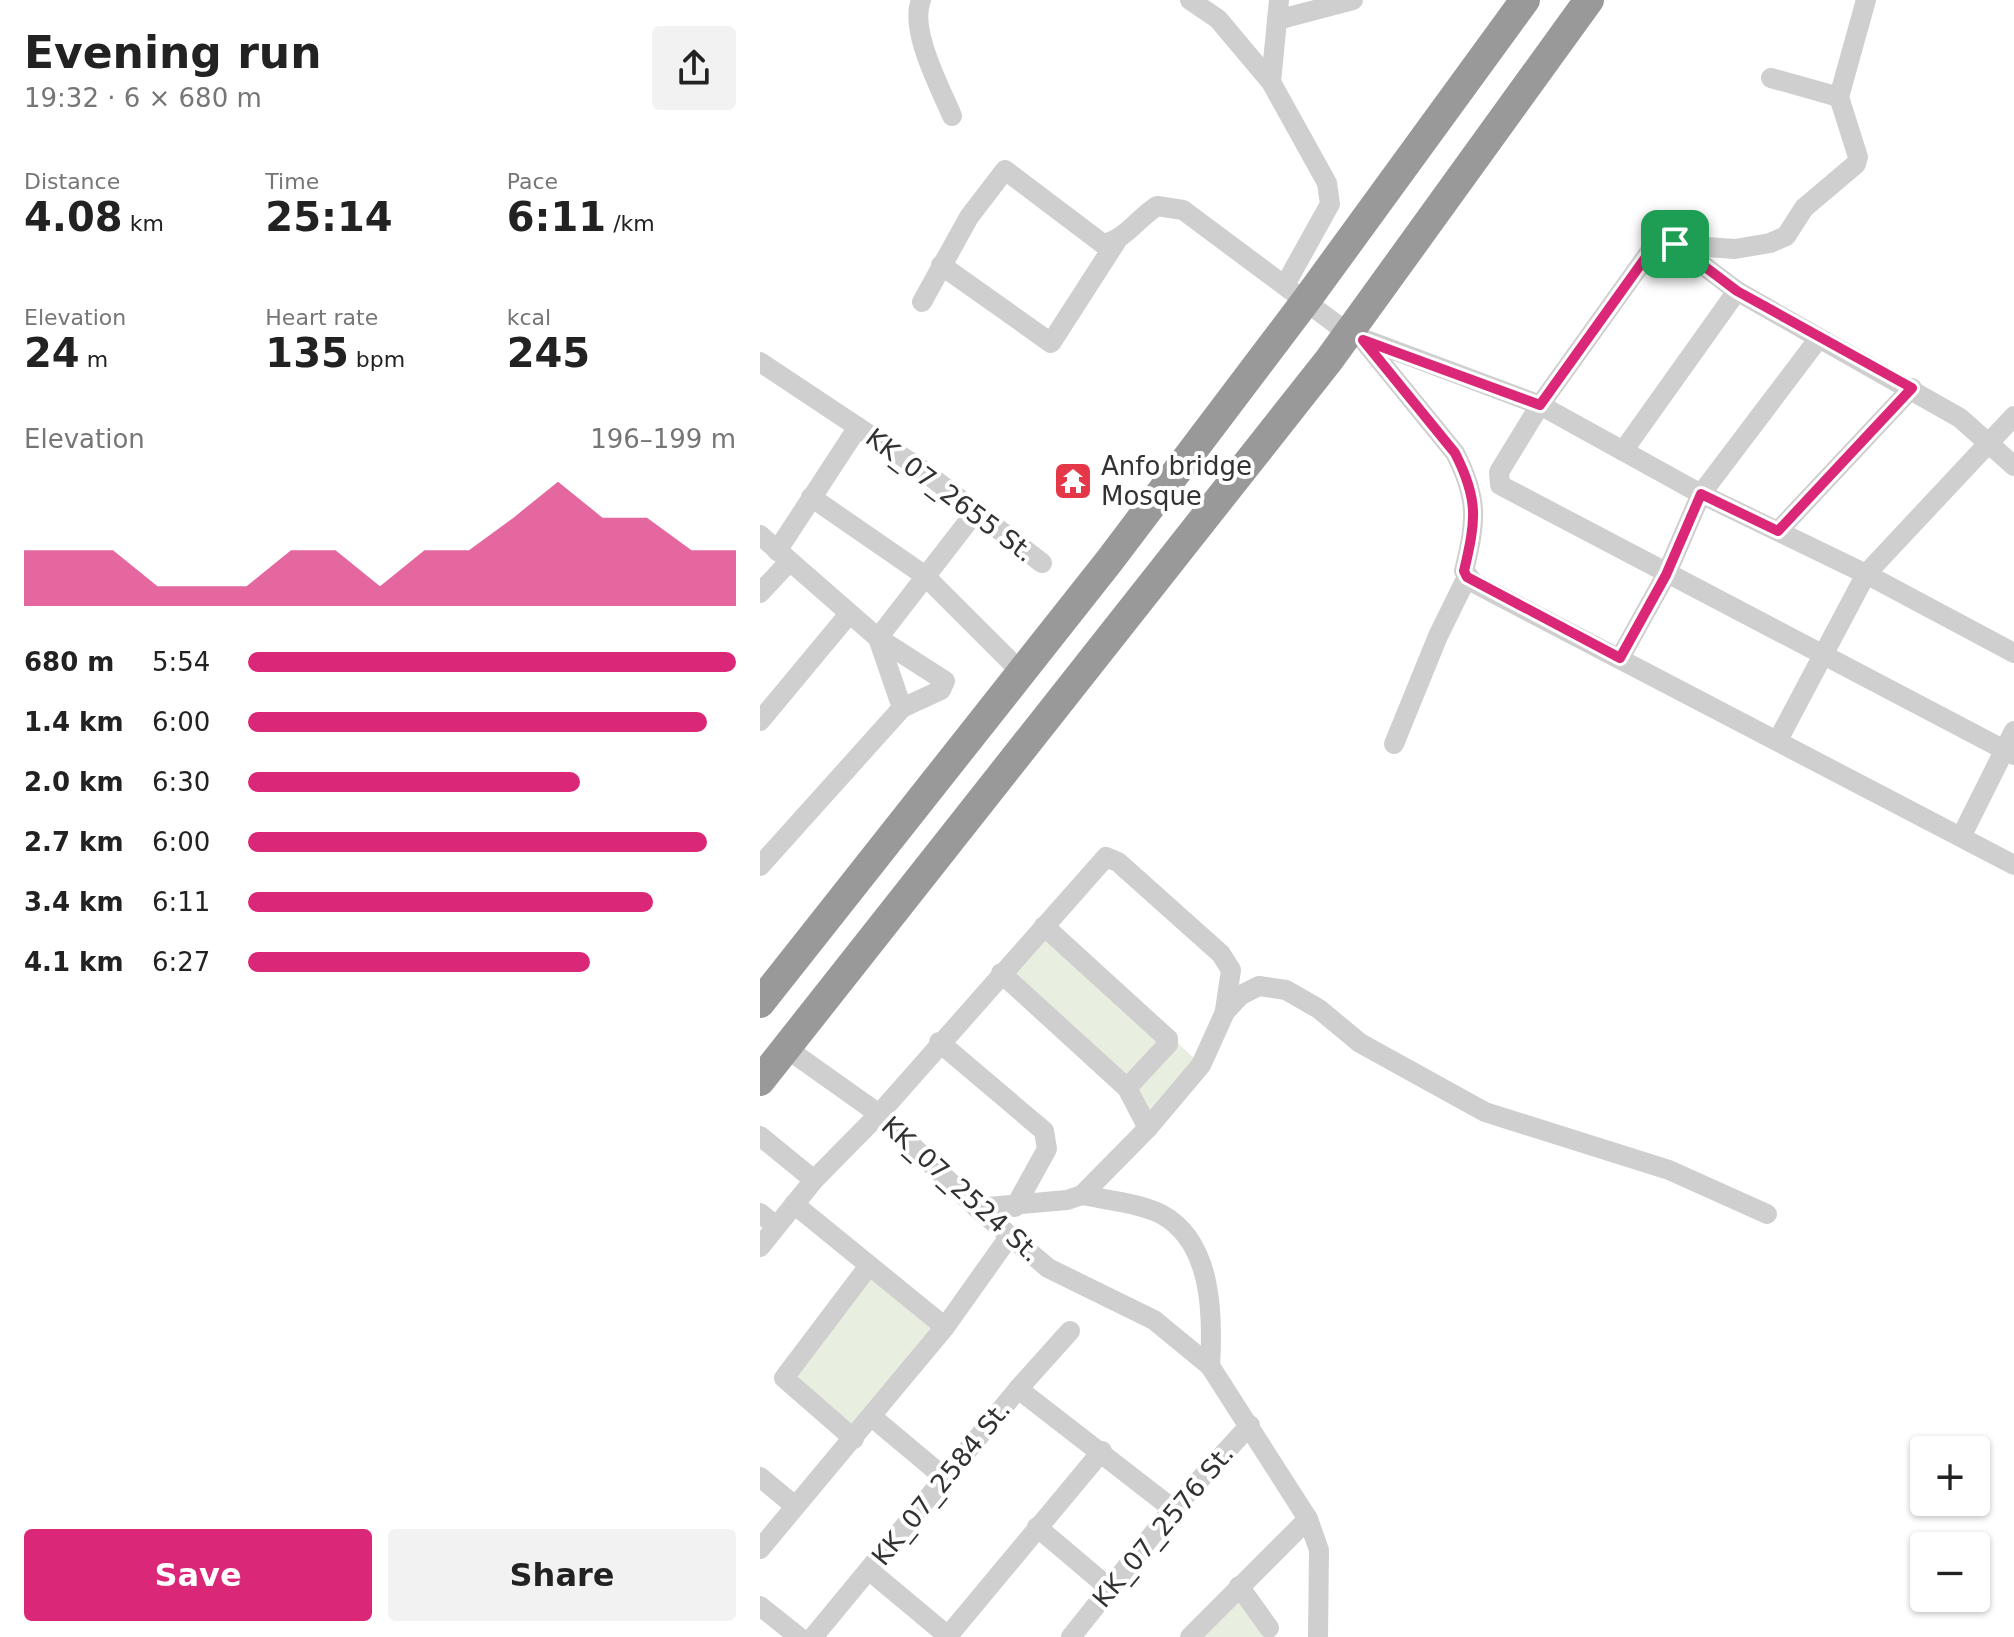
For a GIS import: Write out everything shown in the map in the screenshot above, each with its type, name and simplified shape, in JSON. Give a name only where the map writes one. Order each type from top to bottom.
[{"type":"highway","points":[[760,1003],[1146,512],[1200,441],[1295,294],[1525,0]]},
{"type":"highway","points":[[769,1065],[1223,496],[1356,336],[1589,0]]},
{"type":"street","points":[[921,0],[916,13],[928,58],[952,116]]},
{"type":"street","points":[[1190,0],[1218,19],[1271,82],[1304,138],[1330,195],[1330,204],[1295,294]]},
{"type":"street","points":[[1271,82],[1278,10],[1353,0]]},
{"type":"street","points":[[1866,0],[1844,67],[1839,97],[1858,157],[1856,164],[1804,208],[1786,236],[1770,243],[1735,249],[1664,244],[1651,250],[1540,405],[1499,472],[1500,485],[1820,655],[2011,745],[1962,835]]},
{"type":"street","points":[[1771,78],[1839,97]]},
{"type":"street","points":[[922,302],[969,217],[1005,170],[1095,241],[1116,242]]},
{"type":"street","points":[[941,265],[1051,343],[1116,242],[1141,216],[1157,206],[1174,208],[1204,223],[1295,294],[1356,336],[1540,405],[1701,494],[1866,574],[2014,653]]},
{"type":"street","points":[[1675,244],[1737,291],[1960,418],[2014,466]]},
{"type":"street","points":[[1623,451],[1737,291]]},
{"type":"street","points":[[1356,336],[1455,453],[1466,474],[1476,505],[1464,571],[1467,577],[2014,865]]},
{"type":"street","points":[[1620,658],[1666,575],[1701,494],[1819,338]]},
{"type":"street","name":"KK_07_2655 St.","points":[[760,363],[977,510],[1042,563]]},
{"type":"street","points":[[1778,531],[1912,388]]},
{"type":"street","points":[[1778,740],[1820,655],[1866,574],[2014,416]]},
{"type":"street","points":[[760,593],[783,556],[811,497],[858,427]]},
{"type":"street","points":[[811,497],[924,575],[1020,671]]},
{"type":"street","points":[[878,638],[977,510]]},
{"type":"street","points":[[760,535],[878,638],[943,677],[945,684],[941,690],[902,708],[760,866]]},
{"type":"street","points":[[1394,744],[1438,636],[1467,577]]},
{"type":"street","points":[[760,721],[849,614]]},
{"type":"street","points":[[878,638],[902,708]]},
{"type":"street","points":[[760,1247],[768,1220],[794,1204],[879,1114],[939,1042],[1106,857],[1118,862],[1221,954],[1231,970],[1225,1012],[1201,1065],[1148,1128],[1082,1195],[1015,1207],[977,1208]]},
{"type":"street","points":[[1044,926],[1168,1039],[1168,1044],[1127,1088]]},
{"type":"street","points":[[1001,973],[1127,1088],[1148,1128]]},
{"type":"street","points":[[1225,1012],[1241,995],[1259,986],[1286,990],[1319,1009],[1360,1043],[1485,1112],[1669,1170],[1767,1214]]},
{"type":"street","points":[[939,1042],[1044,1131],[1047,1149],[1015,1207]]},
{"type":"street","name":"KK_07_2524 St.","points":[[769,1065],[879,1114],[977,1208],[1048,1268],[1154,1320],[1210,1366],[1308,1519],[1319,1550],[1318,1637]]},
{"type":"street","points":[[760,1136],[814,1180]]},
{"type":"street","points":[[1082,1195],[1159,1213],[1177,1227],[1205,1274],[1212,1317],[1210,1366]]},
{"type":"street","points":[[794,1204],[945,1327]]},
{"type":"street","points":[[760,1549],[945,1327],[1009,1237]]},
{"type":"street","points":[[854,1439],[784,1378],[787,1370],[868,1267]]},
{"type":"street","name":"KK_07_2584 St.","points":[[813,1637],[1018,1389],[1070,1331]]},
{"type":"street","points":[[1018,1389],[1173,1509]]},
{"type":"street","points":[[872,1417],[945,1478]]},
{"type":"street","name":"KK_07_2576 St.","points":[[1079,1634],[1108,1587],[1173,1509],[1250,1425]]},
{"type":"street","points":[[870,1571],[949,1637],[1102,1451]]},
{"type":"street","points":[[760,1477],[795,1506]]},
{"type":"street","points":[[1190,1637],[1308,1519]]},
{"type":"street","points":[[1037,1527],[1108,1587]]},
{"type":"street","points":[[1239,1586],[1269,1628]]},
{"type":"street","points":[[760,1606],[799,1637]]},
{"type":"shaded area","points":[[1046,924],[1204,1067],[1157,1118],[1001,972]]},
{"type":"shaded area","points":[[868,1267],[945,1327],[854,1439],[788,1384]]},
{"type":"shaded area","points":[[1239,1586],[1270,1637],[1190,1637]]},
{"type":"place","name":"Anfo bridge Mosque","points":[[1073,481]]},
{"type":"route","points":[[1664,244],[1675,244],[1737,291],[1912,388],[1778,531],[1701,494],[1666,575],[1620,658],[1467,577],[1464,571],[1476,505],[1466,474],[1455,453],[1363,340],[1540,405],[1651,250],[1664,244]]}]
